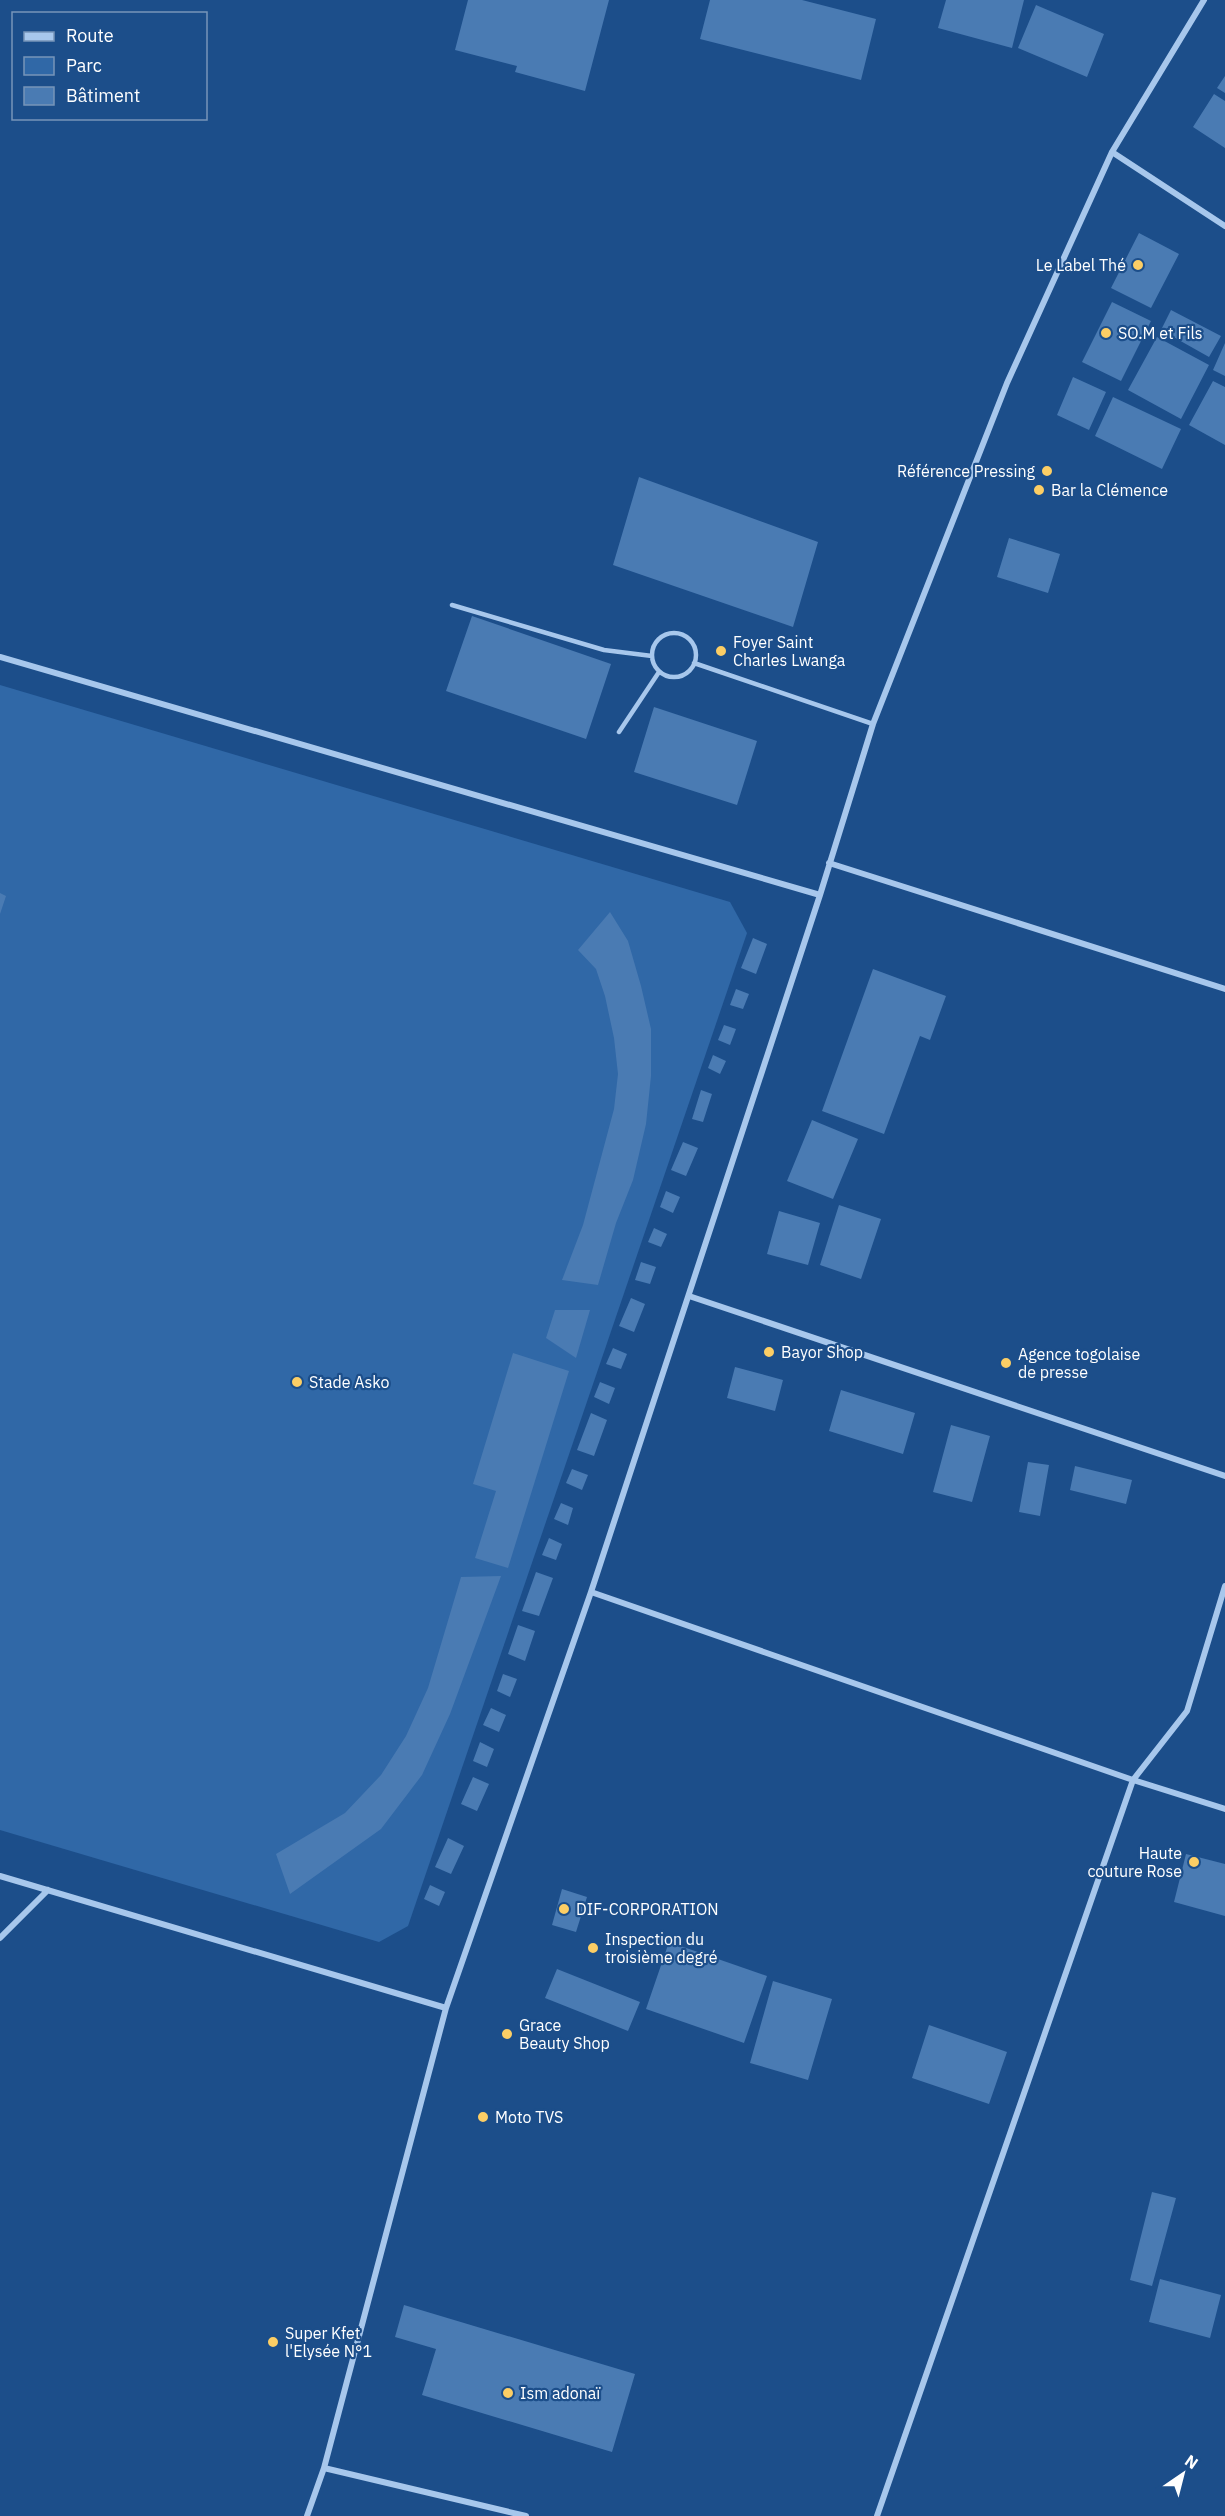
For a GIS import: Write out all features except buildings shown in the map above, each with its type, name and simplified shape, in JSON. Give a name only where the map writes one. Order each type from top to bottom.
[{"type":"street","points":[[307,2516],[324,2468],[446,2008],[591,1592],[820,895],[873,724],[1007,383],[1112,152],[1204,0]]},
{"type":"street","points":[[1112,152],[1225,226]]},
{"type":"street","points":[[0,657],[820,895]]},
{"type":"street","points":[[829,863],[1225,989]]},
{"type":"street","points":[[689,1296],[1225,1476]]},
{"type":"street","points":[[877,2516],[1132,1780],[1187,1711],[1225,1586]]},
{"type":"street","points":[[591,1592],[1132,1780],[1225,1809]]},
{"type":"street","points":[[0,1876],[446,2008]]},
{"type":"street","points":[[0,1938],[48,1890]]},
{"type":"street","points":[[324,2468],[526,2516]]},
{"type":"lane","points":[[452,605],[604,650],[651,656]]},
{"type":"lane","points":[[673,633],[689,639],[694,646],[694,663],[683,675],[666,676],[659,672],[651,656],[653,647],[658,640],[673,633]]},
{"type":"lane","points":[[694,663],[873,724]]},
{"type":"lane","points":[[619,732],[659,672]]},
{"type":"green space","name":"Stade Asko","points":[[0,685],[730,902],[747,933],[408,1926],[379,1942],[0,1830]]},
{"type":"place","name":"Le Label Thé","points":[[1138,265]]},
{"type":"place","name":"SO.M et Fils","points":[[1106,333]]},
{"type":"place","name":"Référence Pressing","points":[[1047,471]]},
{"type":"place","name":"Bar la Clémence","points":[[1039,490]]},
{"type":"place","name":"Foyer Saint Charles Lwanga","points":[[721,651]]},
{"type":"place","name":"Bayor Shop","points":[[769,1352]]},
{"type":"place","name":"Agence togolaise de presse","points":[[1006,1363]]},
{"type":"place","name":"Stade Asko","points":[[297,1382]]},
{"type":"place","name":"Haute couture Rose","points":[[1194,1862]]},
{"type":"place","name":"DIF-CORPORATION","points":[[564,1909]]},
{"type":"place","name":"Inspection du troisième degré","points":[[593,1948]]},
{"type":"place","name":"Grace Beauty Shop","points":[[507,2034]]},
{"type":"place","name":"Moto TVS","points":[[483,2117]]},
{"type":"place","name":"Super Kfet l'Elysée N°1","points":[[273,2342]]},
{"type":"place","name":"Ism adonaï","points":[[508,2393]]}]
